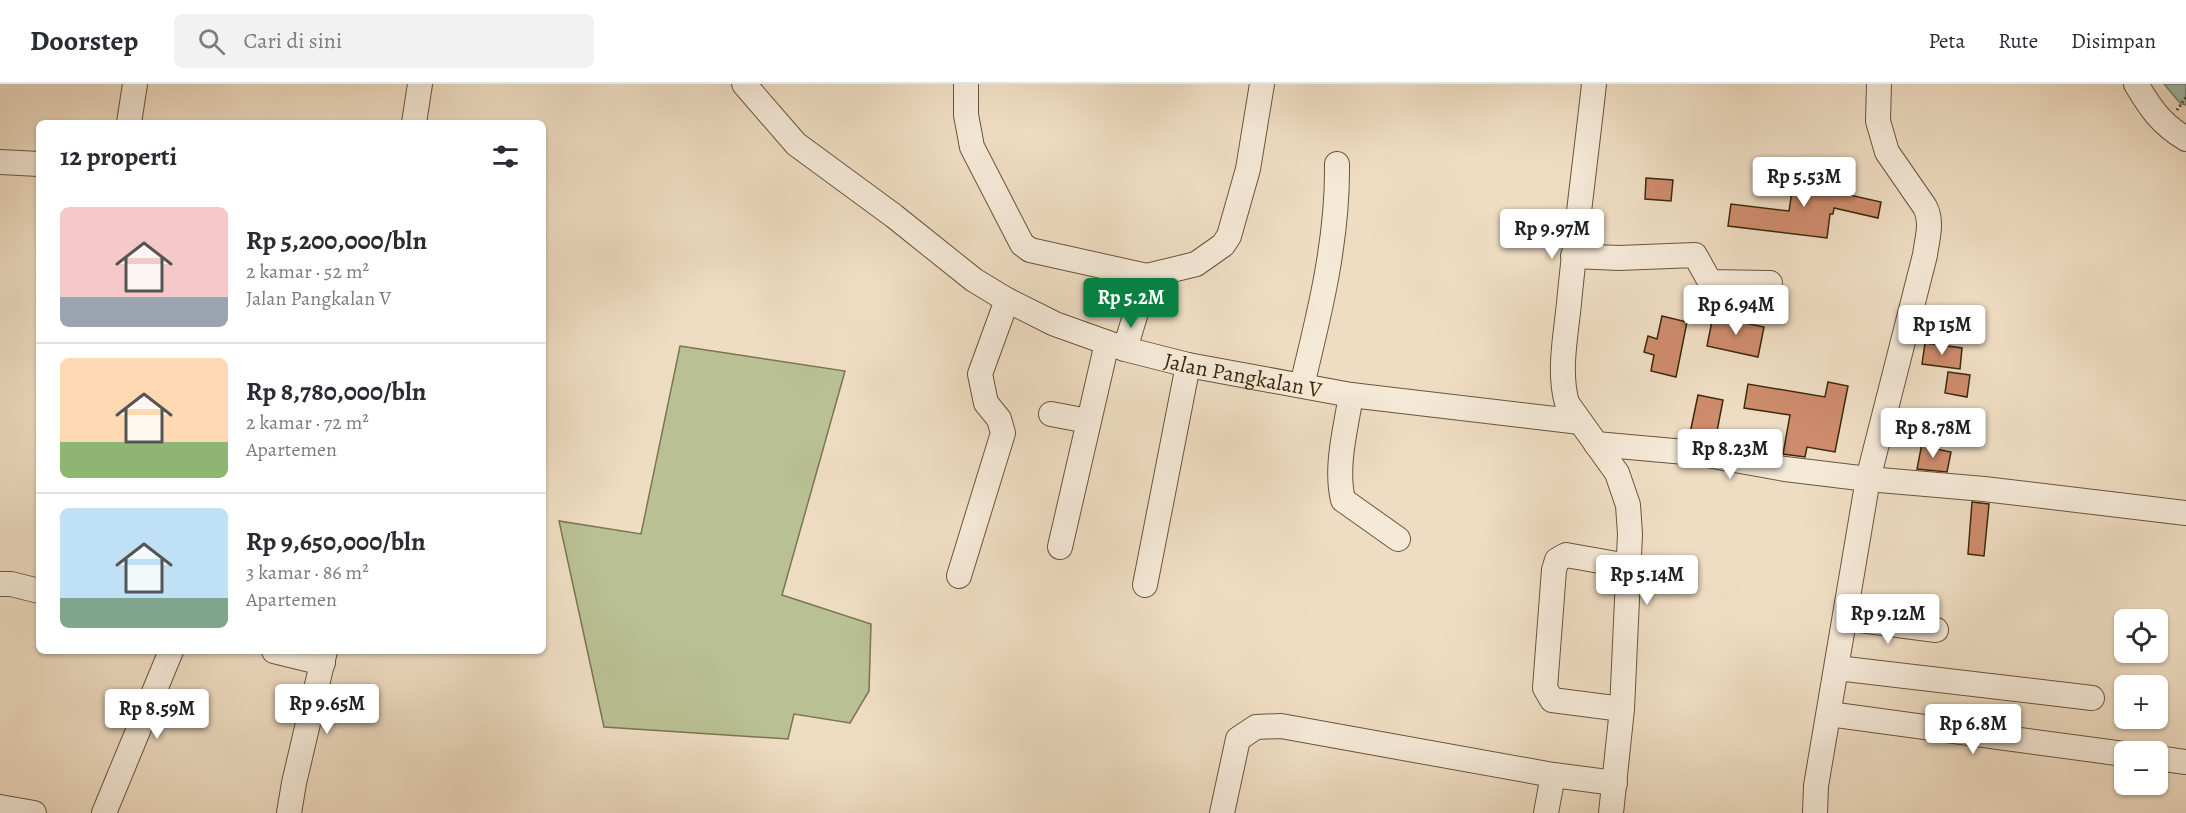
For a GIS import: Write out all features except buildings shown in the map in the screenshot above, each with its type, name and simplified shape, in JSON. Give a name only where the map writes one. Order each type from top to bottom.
[{"type":"street","points":[[129,120],[135,84]]},
{"type":"street","points":[[414,120],[420,84]]},
{"type":"street","name":"Jalan Pangkalan V","points":[[744,84],[796,144],[894,216],[949,262],[1007,300],[1055,324],[1116,346],[1188,364],[1351,394],[1580,422]]},
{"type":"street","points":[[966,84],[966,115],[972,147],[1022,244],[1030,250],[1146,276],[1196,264],[1216,251],[1229,236],[1248,169],[1262,84]]},
{"type":"street","points":[[1594,84],[1573,256],[1563,369],[1567,403],[1617,473],[1628,505],[1630,534],[1622,709],[1611,813]]},
{"type":"street","points":[[1815,813],[1816,786],[1868,479],[1916,290],[1930,224],[1925,207],[1887,152],[1878,121],[1879,84]]},
{"type":"street","points":[[2136,84],[2151,109],[2167,128],[2186,139]]},
{"type":"street","points":[[2147,84],[2154,99],[2170,119],[2181,127],[2181,120]]},
{"type":"street","points":[[0,162],[36,164]]},
{"type":"street","points":[[1302,385],[1335,226],[1336,164]]},
{"type":"street","points":[[1573,256],[1619,258],[1695,255],[1710,282],[1770,283]]},
{"type":"street","points":[[1060,547],[1088,421],[1116,346],[1146,276]]},
{"type":"street","points":[[959,576],[1003,433],[999,419],[986,403],[980,374],[1007,300]]},
{"type":"street","points":[[1145,585],[1188,364]]},
{"type":"street","points":[[1351,394],[1339,484],[1343,500],[1398,539]]},
{"type":"street","points":[[1051,414],[1088,421]]},
{"type":"street","points":[[1596,444],[1696,453],[1785,469],[1868,479],[2017,492],[2186,513]]},
{"type":"street","points":[[1622,709],[1551,700],[1545,688],[1554,570],[1557,560],[1566,555],[1628,566]]},
{"type":"street","points":[[0,584],[11,584],[36,590]]},
{"type":"street","points":[[1845,618],[1935,630]]},
{"type":"street","points":[[104,813],[170,654]]},
{"type":"street","points":[[289,813],[324,657],[299,654]]},
{"type":"street","points":[[1837,668],[2092,698]]},
{"type":"street","points":[[1828,714],[2114,753]]},
{"type":"street","points":[[1222,813],[1238,739],[1256,728],[1281,726],[1552,775],[1615,783]]},
{"type":"street","points":[[2168,760],[2186,762]]},
{"type":"street","points":[[1546,813],[1552,775]]},
{"type":"street","points":[[0,807],[34,813]]},
{"type":"path","points":[[2181,120],[2186,98]]},
{"type":"shaded area","points":[[2164,84],[2186,84],[2186,105],[2181,104]]},
{"type":"shaded area","points":[[680,346],[845,371],[782,595],[871,624],[869,691],[850,723],[794,714],[788,739],[604,727],[559,521],[641,534]]}]
